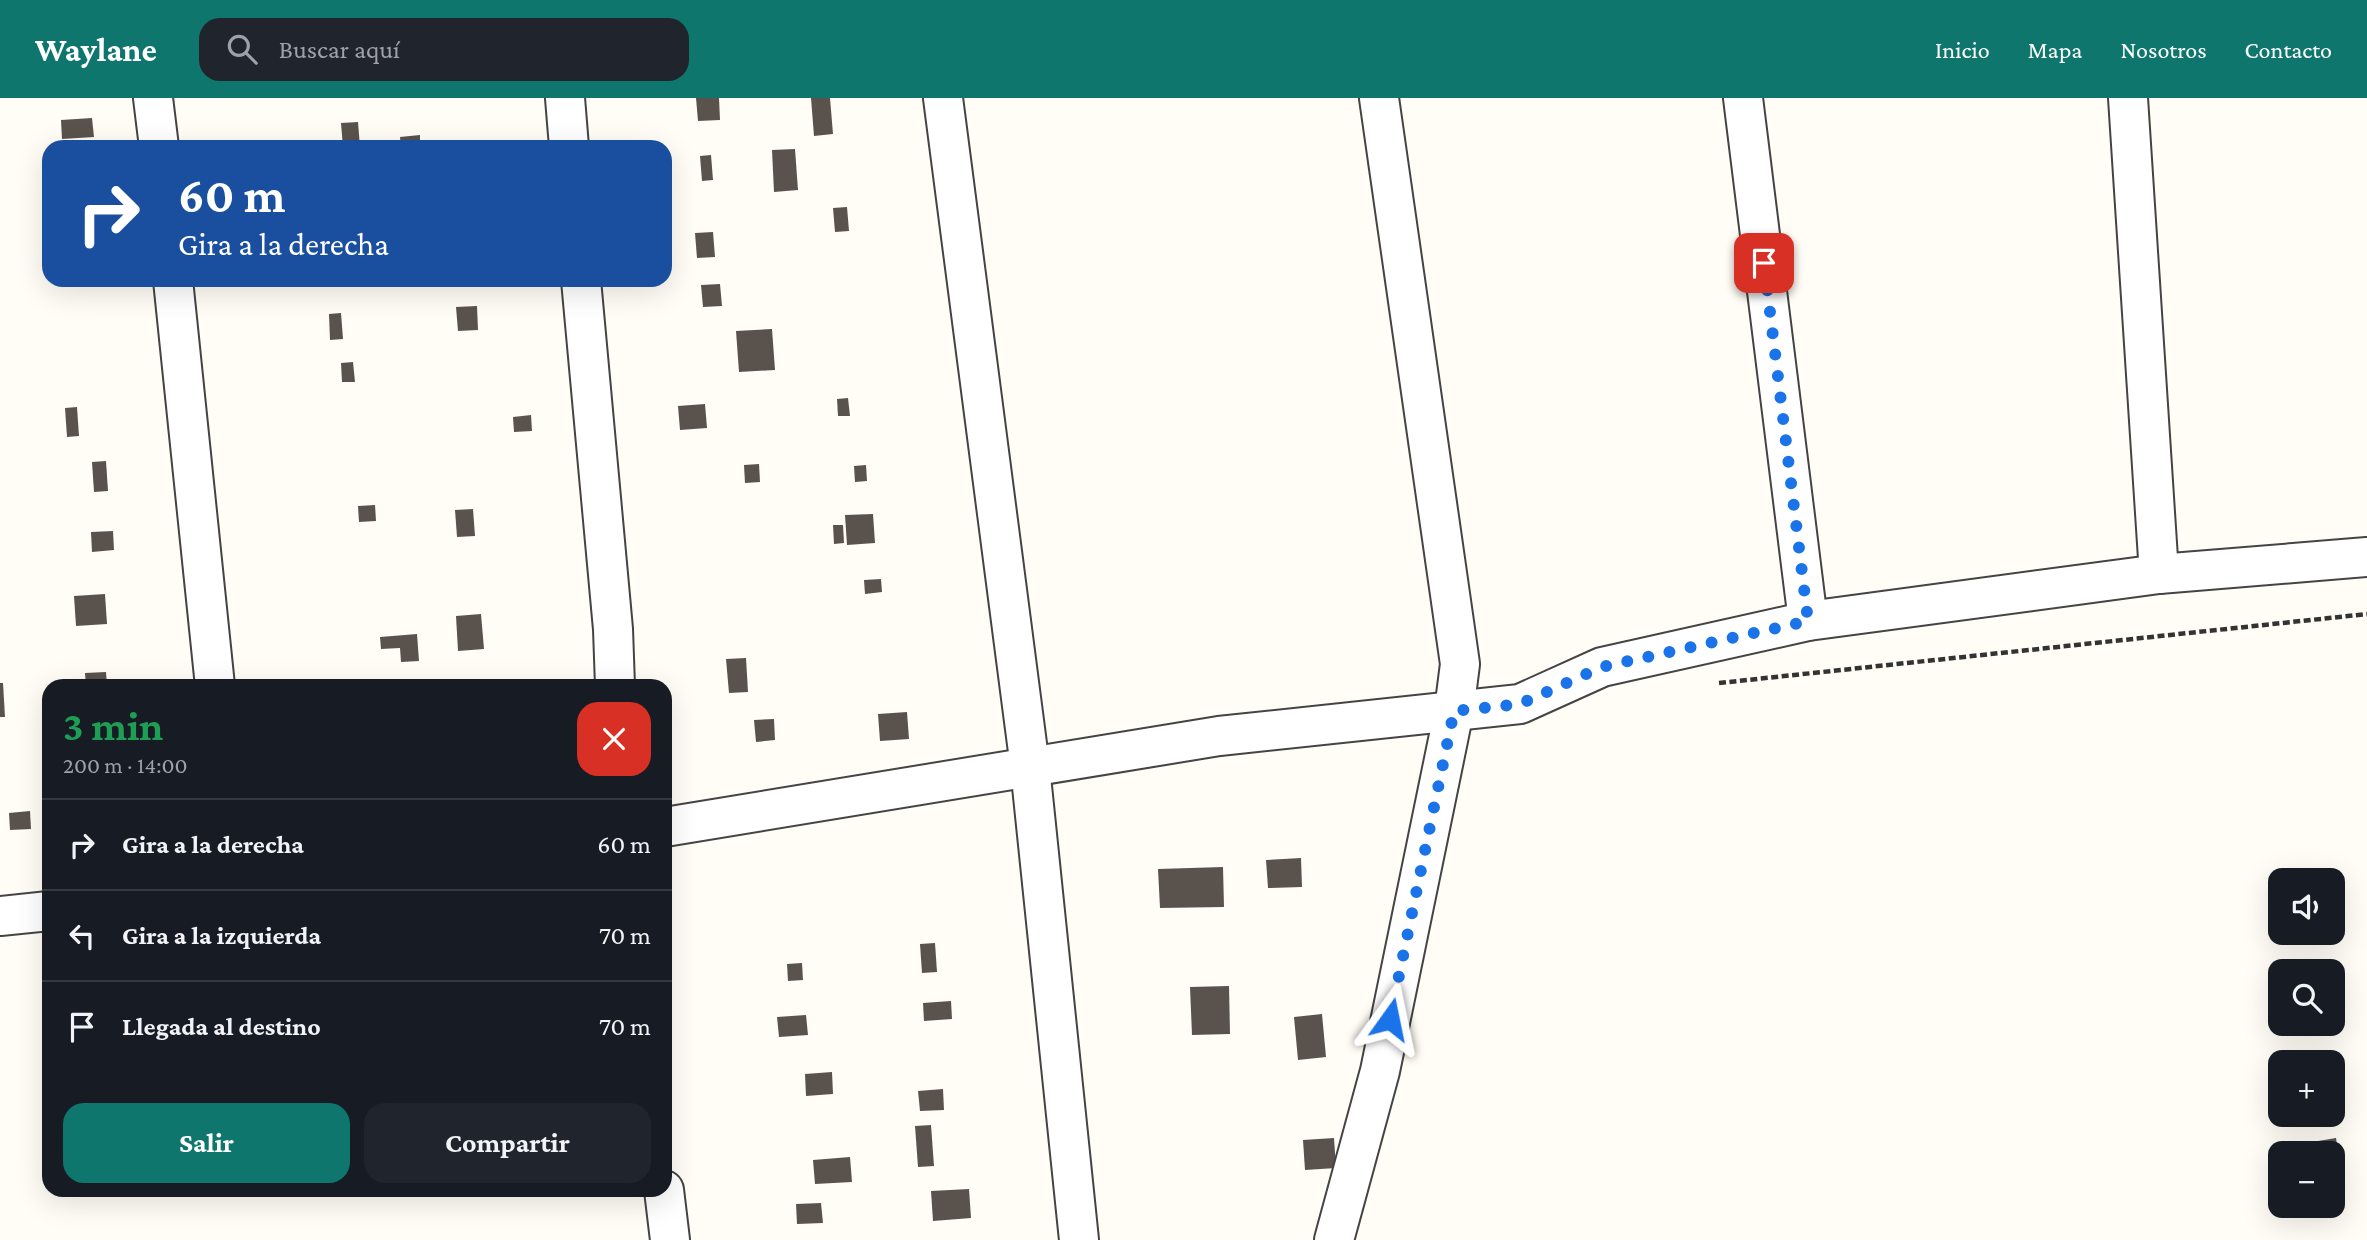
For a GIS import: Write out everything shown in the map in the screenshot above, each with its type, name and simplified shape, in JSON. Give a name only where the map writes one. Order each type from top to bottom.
[{"type":"street","points":[[153,98],[158,140]]},
{"type":"street","points":[[565,98],[568,140]]},
{"type":"street","points":[[943,98],[1030,767],[1079,1240]]},
{"type":"street","points":[[1334,1240],[1380,1071],[1454,711],[1460,664],[1379,98]]},
{"type":"street","points":[[1743,98],[1808,621]]},
{"type":"street","points":[[2127,98],[2159,574]]},
{"type":"street","points":[[174,287],[214,679]]},
{"type":"street","points":[[582,287],[613,629],[615,679]]},
{"type":"street","points":[[672,826],[1219,736],[1520,704],[1602,667],[1808,621],[2159,574],[2367,557]]},
{"type":"street","points":[[0,916],[42,912]]},
{"type":"street","points":[[665,1197],[670,1240]]},
{"type":"path","points":[[1714,683],[2367,614]]},
{"type":"building","points":[[696,98],[719,98],[720,120],[698,121]]},
{"type":"building","points":[[811,98],[830,98],[833,134],[814,136]]},
{"type":"building","points":[[92,118],[94,137],[62,139],[61,120]]},
{"type":"building","points":[[358,122],[359,140],[342,140],[341,123]]},
{"type":"building","points":[[420,135],[420,140],[400,140],[400,137]]},
{"type":"building","points":[[795,149],[798,190],[774,192],[772,150]]},
{"type":"building","points":[[711,155],[713,180],[702,181],[700,156]]},
{"type":"building","points":[[847,207],[849,231],[835,232],[833,208]]},
{"type":"building","points":[[713,232],[715,257],[697,258],[695,233]]},
{"type":"building","points":[[720,284],[722,306],[703,307],[701,285]]},
{"type":"building","points":[[477,306],[478,330],[458,331],[456,307]]},
{"type":"building","points":[[341,313],[343,339],[330,340],[329,314]]},
{"type":"building","points":[[772,329],[775,370],[739,372],[736,331]]},
{"type":"building","points":[[353,362],[355,382],[342,382],[341,363]]},
{"type":"building","points":[[848,398],[850,416],[838,416],[837,399]]},
{"type":"building","points":[[705,404],[707,428],[680,430],[678,406]]},
{"type":"building","points":[[77,407],[79,436],[67,437],[65,408]]},
{"type":"building","points":[[531,415],[532,431],[514,432],[513,417]]},
{"type":"building","points":[[106,461],[108,491],[94,492],[92,462]]},
{"type":"building","points":[[759,464],[760,482],[745,483],[744,465]]},
{"type":"building","points":[[866,465],[867,481],[855,482],[854,466]]},
{"type":"building","points":[[375,505],[376,521],[359,522],[358,506]]},
{"type":"building","points":[[473,509],[475,536],[457,537],[455,510]]},
{"type":"building","points":[[873,514],[875,543],[847,545],[845,515]]},
{"type":"building","points":[[833,525],[843,525],[844,543],[834,544]]},
{"type":"building","points":[[113,531],[114,550],[92,552],[91,532]]},
{"type":"building","points":[[881,579],[882,592],[865,594],[864,580]]},
{"type":"building","points":[[105,594],[107,624],[76,626],[74,596]]},
{"type":"building","points":[[481,614],[484,649],[458,651],[456,616]]},
{"type":"building","points":[[417,634],[419,661],[401,662],[400,648],[381,649],[380,637]]},
{"type":"building","points":[[746,658],[748,692],[729,693],[726,659]]},
{"type":"building","points":[[106,672],[106,679],[85,679],[85,673]]},
{"type":"building","points":[[0,683],[3,683],[5,717],[0,717]]},
{"type":"building","points":[[907,712],[909,739],[880,741],[878,714]]},
{"type":"building","points":[[774,719],[775,740],[756,742],[754,720]]},
{"type":"building","points":[[30,811],[31,829],[10,830],[9,813]]},
{"type":"building","points":[[1301,858],[1302,887],[1268,888],[1266,860]]},
{"type":"building","points":[[1223,867],[1224,907],[1160,908],[1158,869]]},
{"type":"building","points":[[935,943],[937,972],[922,973],[920,944]]},
{"type":"building","points":[[802,963],[803,980],[788,981],[787,964]]},
{"type":"building","points":[[1229,986],[1230,1034],[1192,1035],[1190,987]]},
{"type":"building","points":[[951,1001],[952,1019],[924,1021],[923,1003]]},
{"type":"building","points":[[1322,1014],[1326,1057],[1298,1060],[1294,1017]]},
{"type":"building","points":[[806,1015],[808,1035],[779,1037],[777,1017]]},
{"type":"building","points":[[832,1072],[833,1094],[806,1096],[805,1074]]},
{"type":"building","points":[[943,1089],[944,1110],[920,1111],[918,1091]]},
{"type":"building","points":[[931,1125],[934,1166],[918,1167],[915,1126]]},
{"type":"building","points":[[1334,1138],[1336,1168],[1305,1170],[1303,1140]]},
{"type":"building","points":[[850,1157],[852,1182],[815,1184],[813,1160]]},
{"type":"building","points":[[969,1189],[971,1218],[933,1221],[931,1191]]},
{"type":"building","points":[[821,1203],[823,1223],[797,1224],[796,1204]]},
{"type":"route","points":[[1390,1019],[1454,711],[1520,704],[1602,667],[1808,621],[1764,263]]}]
